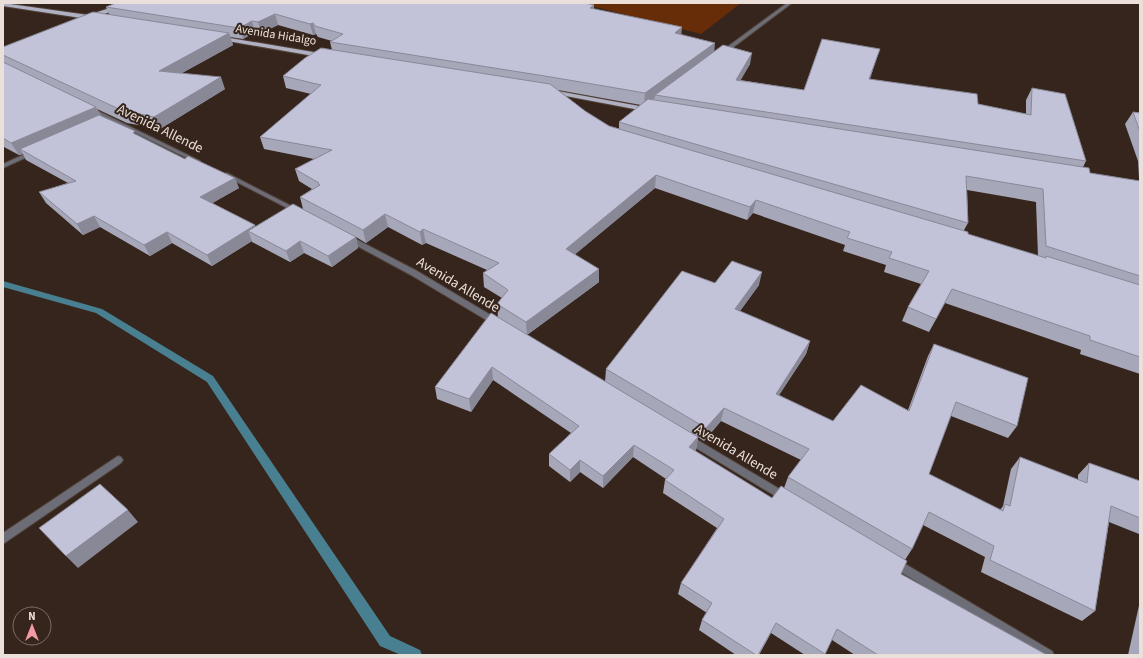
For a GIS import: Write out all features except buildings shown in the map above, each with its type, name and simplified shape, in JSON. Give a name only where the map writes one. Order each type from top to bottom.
[{"type":"main road","points":[[89,18],[132,3]]},
{"type":"main road","points":[[3,4],[105,20]]},
{"type":"main road","points":[[3,11],[47,12]]},
{"type":"main road","name":"Avenida Hidalgo","points":[[214,38],[332,57]]},
{"type":"main road","points":[[547,91],[660,112]]},
{"type":"street","points":[[714,58],[790,3]]},
{"type":"street","points":[[82,20],[89,18]]},
{"type":"street","points":[[547,91],[562,102]]},
{"type":"street","name":"Avenida Allende","points":[[82,105],[107,121],[204,164]]},
{"type":"street","points":[[3,166],[39,150]]},
{"type":"street","points":[[218,171],[303,214]]},
{"type":"street","name":"Avenida Allende","points":[[338,233],[414,273],[503,327]]},
{"type":"street","name":"Avenida Allende","points":[[680,433],[796,503]]},
{"type":"street","points":[[3,539],[118,460]]},
{"type":"street","points":[[885,556],[1048,655]]},
{"type":"shaded area","points":[[580,3],[741,3],[701,34]]},
{"type":"waterway","points":[[3,284],[99,311],[210,379],[385,641],[415,655]]}]
